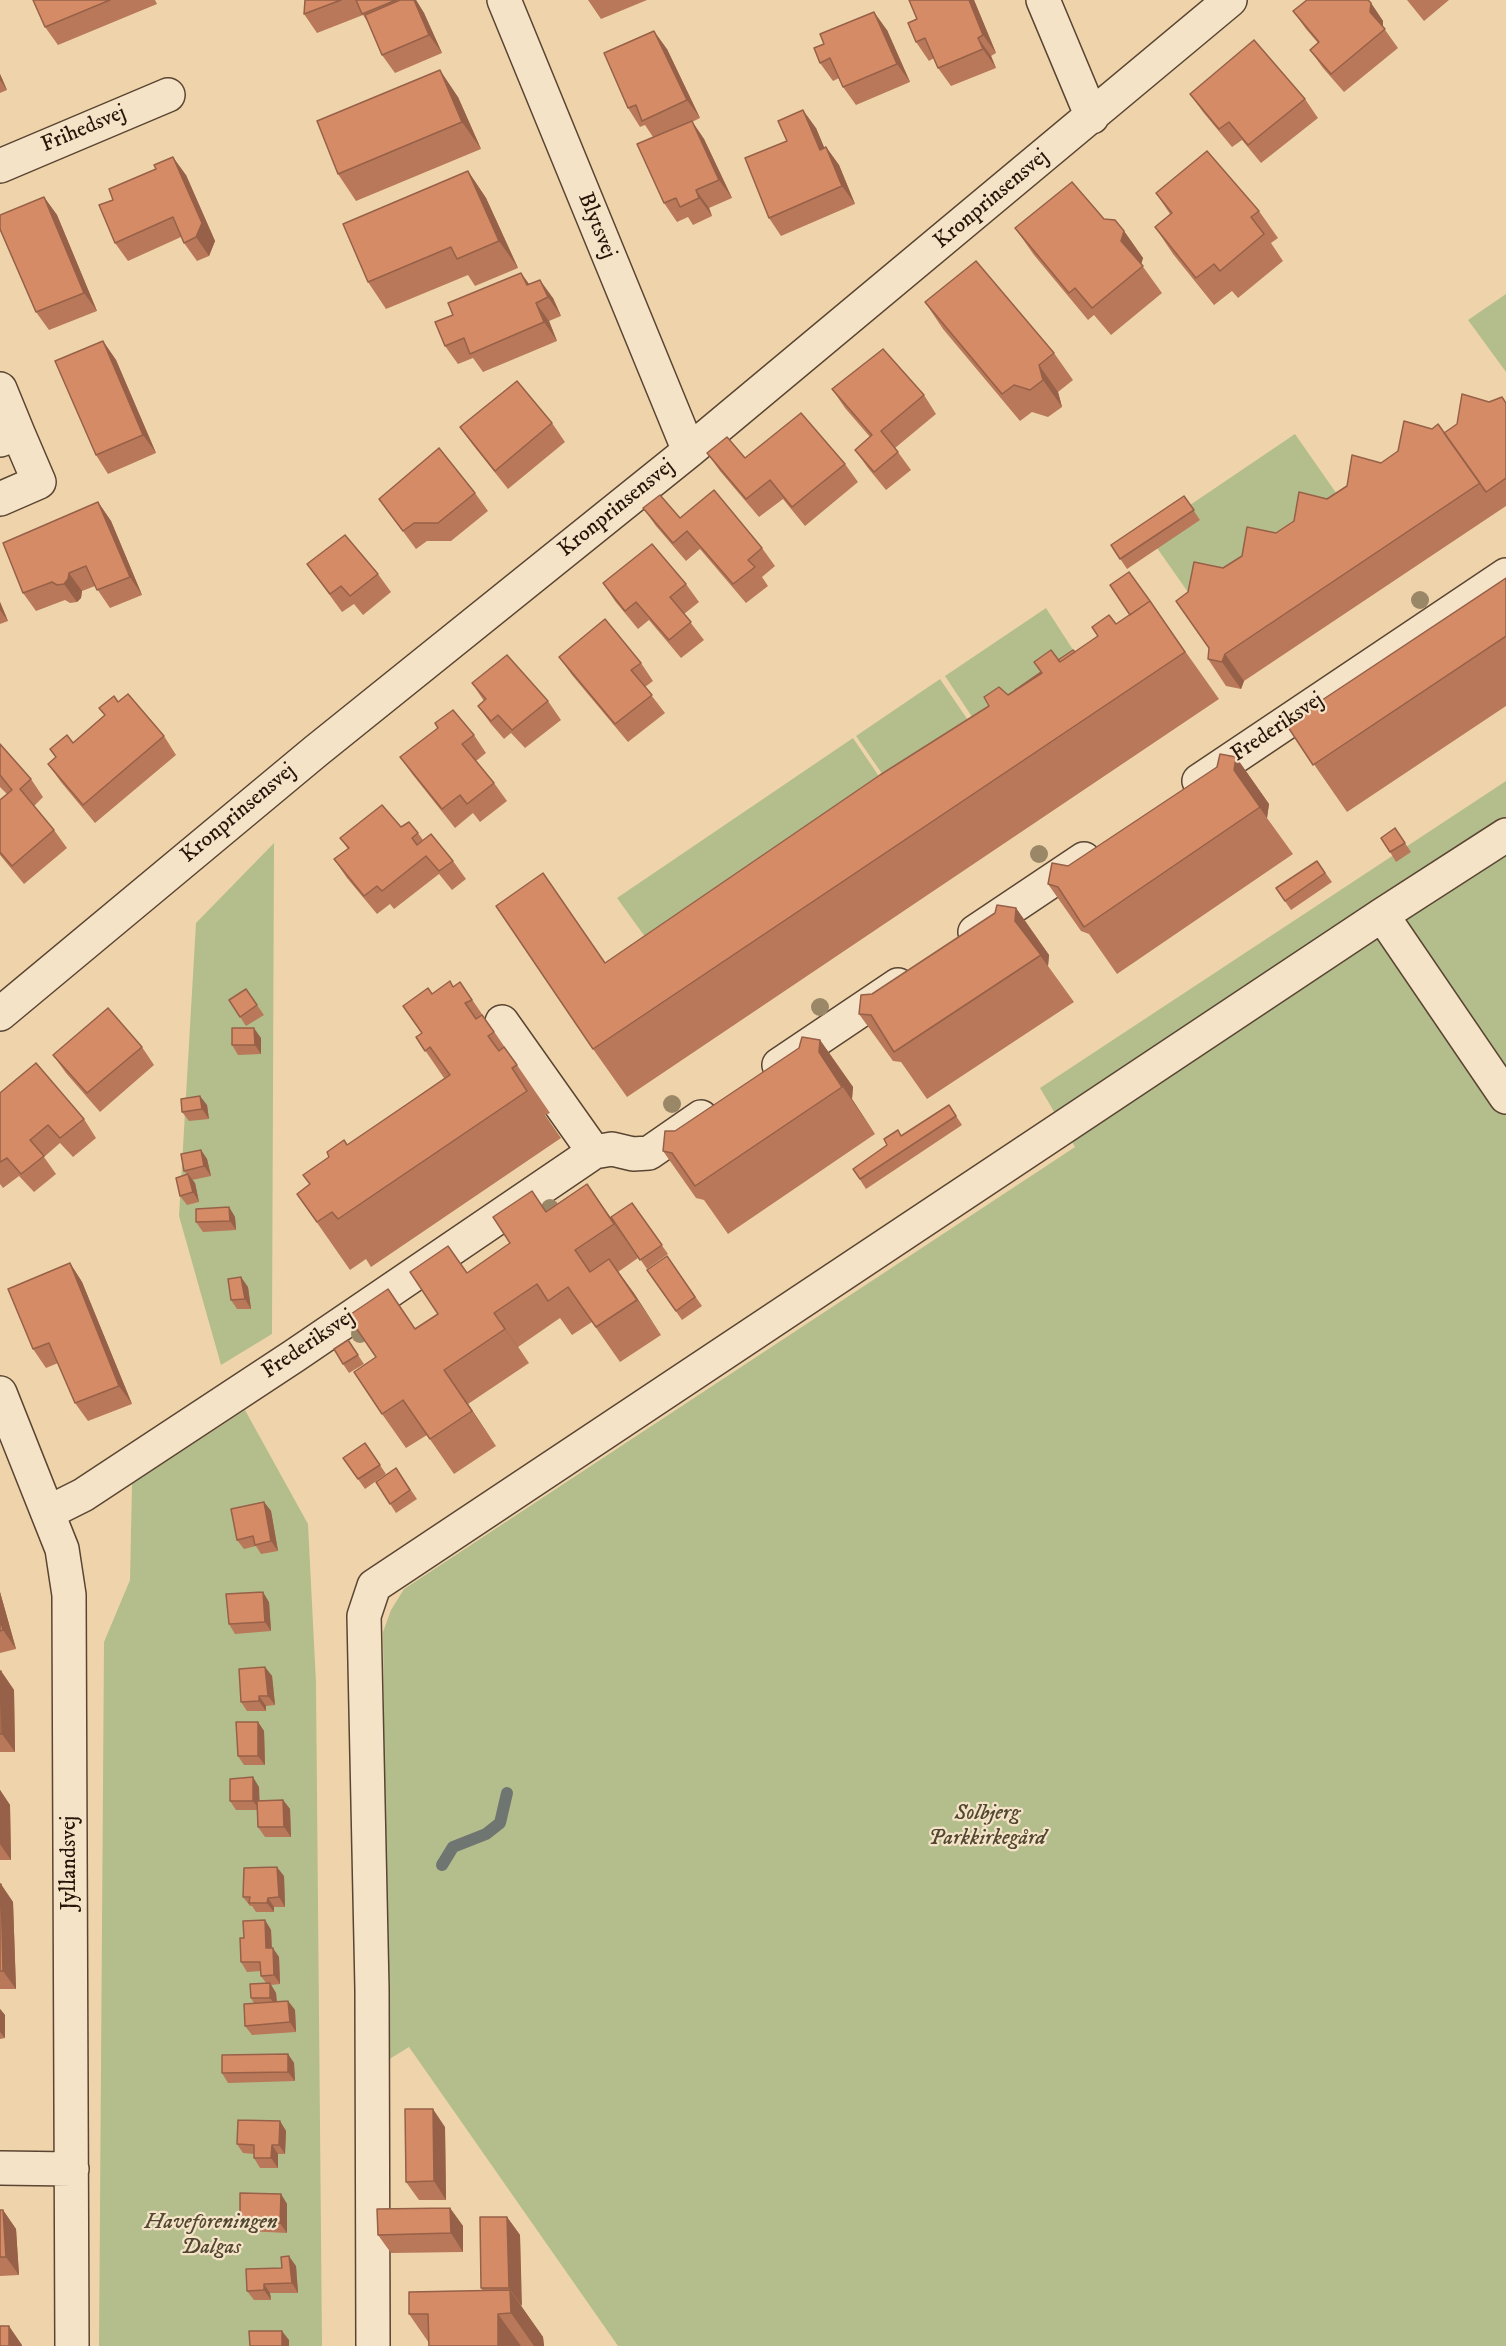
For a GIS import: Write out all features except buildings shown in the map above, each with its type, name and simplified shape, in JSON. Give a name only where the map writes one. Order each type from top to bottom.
[{"type":"street","name":"Blytsvej","points":[[504,0],[688,451]]},
{"type":"street","points":[[1043,0],[1092,117]]},
{"type":"street","name":"Kronprinsensvej","points":[[0,1014],[316,751],[688,451],[1230,0]]},
{"type":"street","name":"Frihedsvej","points":[[0,165],[168,95]]},
{"type":"street","points":[[0,389],[9,436],[39,482],[0,499]]},
{"type":"street","name":"Frederiksvej","points":[[1177,796],[1506,575]]},
{"type":"street","points":[[373,2346],[372,1989],[364,1616],[374,1586],[1382,915],[1506,835]]},
{"type":"street","points":[[948,951],[1110,842]]},
{"type":"street","points":[[1382,915],[1506,1096]]},
{"type":"street","points":[[756,1081],[919,970]]},
{"type":"street","points":[[502,1022],[594,1152],[612,1149],[633,1154],[649,1153],[726,1100]]},
{"type":"street","name":"Frederiksvej","points":[[49,1512],[83,1495],[594,1152]]},
{"type":"street","name":"Jyllandsvej","points":[[0,1393],[62,1549],[69,1596],[72,2346]]},
{"type":"street","points":[[0,2168],[72,2169]]},
{"type":"green space","points":[[1506,294],[1506,372],[1468,320]]},
{"type":"green space","points":[[1295,434],[1339,497],[1190,595],[1157,548],[1190,505]]},
{"type":"green space","points":[[1046,608],[1079,659],[990,744],[945,676]]},
{"type":"green space","points":[[940,679],[989,751],[905,807],[856,736]]},
{"type":"green space","points":[[853,738],[889,791],[656,952],[617,898]]},
{"type":"green space","name":"Solbjerg Parkkirkegård","points":[[1506,781],[1506,2346],[618,2346],[409,2047],[388,2060],[383,1632],[391,1610],[404,1589],[1075,1147],[1040,1088]]},
{"type":"green space","points":[[274,843],[272,1334],[221,1365],[179,1216],[196,923]]},
{"type":"green space","name":"Haveforeningen Dalgas","points":[[245,1410],[308,1524],[316,1683],[322,2346],[99,2346],[104,1642],[130,1580],[132,1484]]},
{"type":"waterway","points":[[442,1865],[453,1847],[486,1834],[500,1823],[507,1793]]}]
